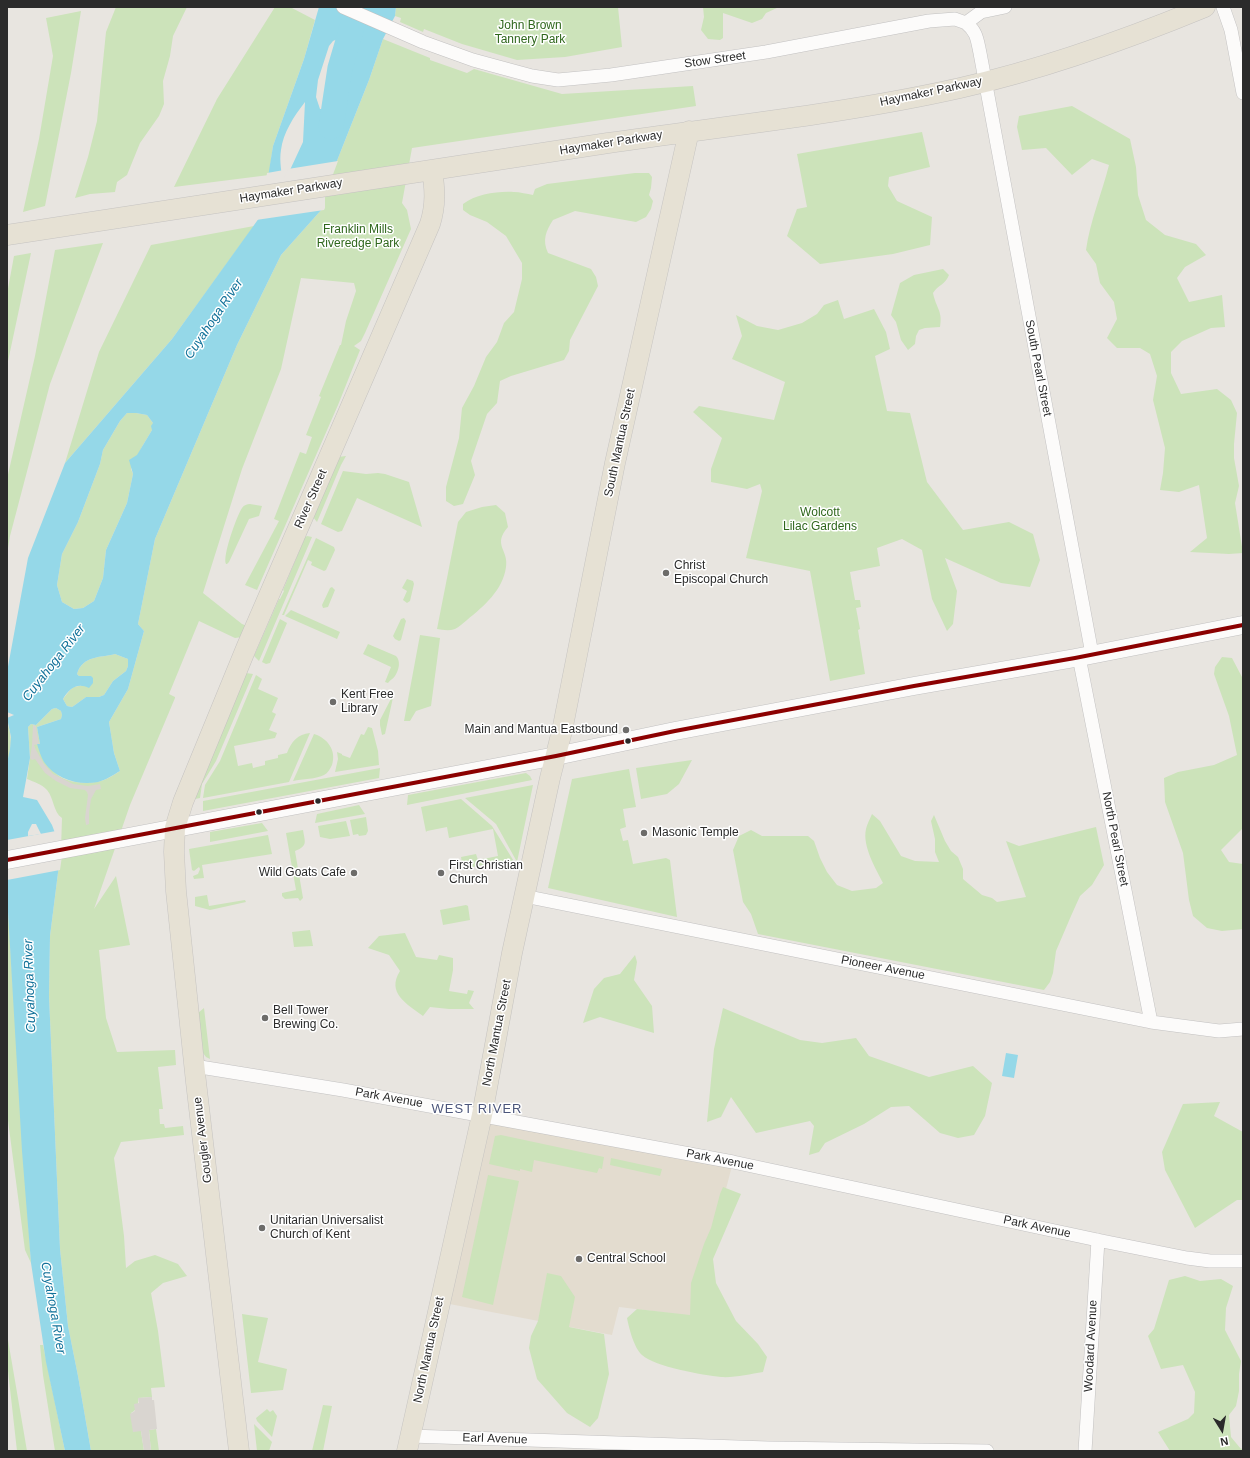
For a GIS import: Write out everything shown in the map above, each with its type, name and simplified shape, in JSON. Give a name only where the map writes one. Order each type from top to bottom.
[{"type":"main road","name":"Haymaker Parkway","points":[[7,235],[689,131],[826,113],[909,98],[985,82],[1043,66],[1156,27],[1205,7]]},
{"type":"main road","name":"South Mantua Street","points":[[556,756],[615,463],[689,131]]},
{"type":"main road","name":"River Street","points":[[175,828],[183,802],[247,646],[430,224],[435,199],[432,170]]},
{"type":"main road","points":[[7,860],[556,756],[914,686],[1085,656],[1243,625]]},
{"type":"main road","name":"North Mantua Street","points":[[409,1444],[482,1115],[524,896],[556,756]]},
{"type":"main road","name":"Gougler Avenue","points":[[175,828],[174,852],[176,891],[194,1066],[239,1451]]},
{"type":"street","name":"Stow Street","points":[[343,7],[398,32],[473,60],[532,76],[558,80],[611,75],[766,52],[930,21],[956,19],[966,23]]},
{"type":"street","points":[[966,23],[981,12],[1005,7]]},
{"type":"street","points":[[1223,7],[1231,30],[1243,93]]},
{"type":"street","name":"South Pearl Street","points":[[966,23],[973,28],[976,35],[985,82],[1085,656]]},
{"type":"street","name":"North Pearl Street","points":[[1085,656],[1151,1022]]},
{"type":"street","name":"Pioneer Avenue","points":[[524,896],[1151,1022],[1219,1031],[1243,1029]]},
{"type":"street","name":"Park Avenue","points":[[194,1066],[343,1090],[734,1162],[1098,1240],[1201,1260],[1243,1261]]},
{"type":"street","name":"Woodard Avenue","points":[[1085,1451],[1098,1240]]},
{"type":"street","name":"Earl Avenue","points":[[409,1444],[987,1451]]},
{"type":"shaded area","points":[[33,725],[36,726],[39,744],[34,745],[36,750],[44,764],[53,774],[73,784],[88,786],[100,784],[101,789],[96,790],[91,799],[89,824],[86,825],[85,818],[88,795],[87,792],[85,790],[70,788],[56,781],[45,773],[35,759],[32,760],[30,758]]},
{"type":"shaded area","name":"Central School","points":[[482,1115],[733,1162],[693,1316],[619,1307],[612,1335],[439,1302]]},
{"type":"shaded area","points":[[152,1397],[152,1400],[154,1400],[157,1429],[149,1430],[151,1451],[144,1451],[141,1431],[133,1432],[130,1414],[135,1411],[134,1404],[139,1403],[138,1398]]},
{"type":"green space","points":[[116,7],[187,7],[173,36],[170,56],[163,81],[164,104],[159,116],[140,143],[127,175],[117,182],[115,192],[90,194],[75,198],[88,157],[97,121],[106,32]]},
{"type":"green space","points":[[275,7],[290,7],[315,20],[304,59],[273,146],[269,175],[174,187],[217,99]]},
{"type":"green space","name":"John Brown Tannery Park","points":[[396,7],[618,7],[622,47],[565,57],[517,60],[462,44],[424,29],[423,32],[400,22],[401,18],[395,16]]},
{"type":"green space","points":[[703,7],[779,7],[766,13],[762,19],[752,23],[723,13],[723,38],[720,40],[708,39],[701,30],[704,17]]},
{"type":"green space","points":[[81,11],[71,73],[45,206],[23,212],[39,139],[53,56],[46,18]]},
{"type":"green space","name":"Franklin Mills Riveredge Park","points":[[383,39],[430,58],[430,60],[467,73],[474,69],[562,94],[693,86],[696,106],[412,148],[402,203],[407,210],[411,229],[365,333],[361,341],[354,346],[360,350],[338,405],[257,590],[245,585],[279,521],[274,519],[300,452],[306,454],[312,437],[306,435],[321,397],[319,396],[341,345],[346,321],[356,291],[354,283],[301,278],[281,369],[242,469],[203,593],[242,624],[247,626],[242,637],[235,638],[199,621],[169,694],[175,698],[130,805],[94,909],[116,876],[130,945],[99,950],[106,1018],[117,1052],[175,1050],[176,1065],[158,1067],[163,1109],[159,1109],[160,1124],[164,1124],[165,1128],[183,1126],[184,1135],[121,1142],[114,1158],[124,1236],[126,1268],[135,1261],[155,1255],[178,1264],[187,1276],[163,1283],[151,1293],[158,1331],[165,1387],[151,1388],[152,1397],[138,1398],[137,1407],[131,1413],[141,1431],[144,1451],[91,1451],[68,1326],[60,1249],[49,996],[50,936],[61,849],[62,818],[55,809],[47,790],[27,779],[30,758],[28,727],[31,724],[36,725],[52,709],[56,708],[61,711],[61,719],[37,727],[40,744],[37,744],[52,768],[64,779],[84,783],[98,782],[120,771],[114,753],[109,722],[128,689],[144,631],[138,624],[155,539],[237,345],[281,255],[323,208],[323,196],[369,80]]},
{"type":"green space","points":[[1072,106],[1130,139],[1136,167],[1138,195],[1146,220],[1165,235],[1196,244],[1206,255],[1185,267],[1177,278],[1189,302],[1222,295],[1225,327],[1211,328],[1182,341],[1171,352],[1171,373],[1181,394],[1217,389],[1231,400],[1237,413],[1234,458],[1239,486],[1235,503],[1243,553],[1229,554],[1190,552],[1207,538],[1199,485],[1179,492],[1160,490],[1165,448],[1153,400],[1157,376],[1150,354],[1140,348],[1117,348],[1107,338],[1117,319],[1114,302],[1100,283],[1096,264],[1086,250],[1090,228],[1109,165],[1092,159],[1072,175],[1046,148],[1022,150],[1017,127],[1019,116]]},
{"type":"green space","points":[[922,132],[930,167],[889,177],[888,186],[897,201],[932,217],[930,245],[893,254],[820,264],[787,236],[797,209],[807,207],[797,154]]},
{"type":"green space","points":[[635,173],[649,173],[652,177],[649,195],[653,201],[651,209],[646,217],[636,222],[575,211],[553,220],[545,240],[548,253],[591,269],[596,277],[598,286],[570,340],[569,351],[564,360],[511,376],[500,381],[497,403],[487,414],[471,461],[475,475],[463,504],[454,506],[446,501],[446,487],[459,438],[462,408],[474,386],[486,357],[497,342],[504,323],[514,312],[522,279],[522,263],[506,236],[487,222],[470,215],[463,210],[463,204],[474,198],[487,194],[519,192],[533,195],[535,189],[547,184]]},
{"type":"green space","points":[[254,226],[172,339],[65,463],[99,352],[151,245]]},
{"type":"green space","points":[[103,243],[50,384],[10,536],[7,554],[7,479],[35,356],[55,250]]},
{"type":"green space","points":[[31,253],[7,366],[7,294],[14,256]]},
{"type":"green space","points":[[943,269],[949,275],[946,281],[933,293],[941,317],[940,327],[919,330],[916,336],[915,344],[908,350],[901,340],[896,322],[891,315],[900,283],[914,275]]},
{"type":"green space","name":"Wolcott Lilac Gardens","points":[[838,300],[844,319],[874,309],[886,332],[890,349],[875,356],[887,411],[910,413],[927,482],[963,530],[1009,522],[1033,534],[1040,560],[1030,587],[1001,583],[945,558],[957,591],[953,624],[947,631],[932,599],[922,550],[902,539],[877,548],[880,566],[850,572],[855,600],[860,600],[861,607],[856,608],[865,674],[830,681],[810,571],[746,558],[762,491],[760,484],[747,489],[711,482],[711,469],[722,438],[693,412],[699,406],[774,420],[785,382],[732,359],[742,336],[736,315],[757,326],[778,330],[802,323],[817,314],[824,305]]},
{"type":"green space","points":[[127,413],[147,415],[153,423],[152,430],[131,469],[133,474],[127,503],[106,550],[103,578],[94,601],[83,608],[74,609],[62,602],[57,585],[62,554],[78,522],[100,464],[103,450],[120,421]]},
{"type":"green space","points":[[346,456],[317,522],[313,517],[338,457]]},
{"type":"green space","points":[[343,471],[366,474],[385,474],[409,482],[422,527],[357,498],[342,531],[338,532],[321,524]]},
{"type":"green space","points":[[250,504],[262,506],[259,516],[249,519],[229,562],[226,564],[226,553],[237,519],[243,507]]},
{"type":"green space","points":[[496,505],[505,513],[508,527],[501,538],[506,567],[501,583],[492,597],[458,627],[450,630],[437,629],[458,522],[466,512],[482,507]]},
{"type":"green space","points":[[305,537],[312,537],[259,661],[254,656],[284,591],[283,590]]},
{"type":"green space","points":[[316,538],[334,547],[335,550],[326,570],[324,571],[311,565],[312,562],[308,560],[284,615],[282,615]]},
{"type":"green space","points":[[407,579],[413,581],[414,584],[410,601],[407,603],[403,600],[407,591],[402,588]]},
{"type":"green space","points":[[332,587],[335,590],[328,607],[323,608],[322,605],[330,588]]},
{"type":"green space","points":[[291,610],[340,632],[337,639],[285,616]]},
{"type":"green space","points":[[404,618],[406,621],[401,640],[399,641],[393,636],[401,619]]},
{"type":"green space","points":[[280,619],[287,623],[270,663],[266,664],[262,662]]},
{"type":"green space","points":[[420,635],[440,638],[431,706],[416,711],[410,721],[404,721]]},
{"type":"green space","points":[[368,644],[398,658],[398,671],[388,683],[385,682],[391,667],[363,654]]},
{"type":"green space","points":[[115,654],[128,659],[128,666],[126,671],[113,681],[104,695],[99,697],[86,697],[72,707],[67,706],[63,699],[70,690],[74,687],[84,685],[91,676],[79,676],[77,674],[83,663],[93,658]]},
{"type":"green space","points":[[1222,657],[1232,658],[1243,679],[1243,828],[1221,850],[1229,862],[1243,864],[1243,929],[1222,931],[1207,928],[1193,916],[1189,900],[1183,853],[1165,802],[1164,778],[1178,772],[1214,765],[1237,755],[1229,716],[1214,674],[1215,667]]},
{"type":"green space","points":[[246,673],[253,674],[216,761],[202,784],[200,798],[195,799],[199,787]]},
{"type":"green space","points":[[256,675],[262,679],[258,689],[278,698],[272,712],[276,714],[269,730],[277,733],[275,738],[234,746],[238,766],[252,763],[253,768],[265,765],[265,761],[278,758],[278,755],[287,753],[293,742],[302,735],[310,733],[289,782],[203,798],[205,785],[220,761]]},
{"type":"green space","points":[[394,693],[385,734],[382,735],[380,720]]},
{"type":"green space","points":[[7,723],[11,743],[7,763]]},
{"type":"green space","points":[[368,727],[372,728],[378,751],[379,765],[335,772],[338,759],[337,752],[350,758],[361,734],[364,735]]},
{"type":"green space","points":[[314,734],[323,738],[330,745],[333,754],[332,765],[324,775],[293,781]]},
{"type":"green space","points":[[692,760],[679,784],[667,794],[641,799],[636,768]]},
{"type":"green space","points":[[380,768],[379,778],[203,811],[203,801]]},
{"type":"green space","points":[[629,769],[636,807],[623,809],[626,827],[620,829],[623,841],[628,840],[633,864],[666,858],[670,860],[677,917],[548,888],[572,779]]},
{"type":"green space","points":[[526,773],[532,780],[407,805],[408,795]]},
{"type":"green space","points":[[533,785],[517,862],[496,824],[465,798]]},
{"type":"green space","points":[[461,799],[492,826],[515,863],[499,862],[463,869],[461,857],[476,854],[478,860],[498,856],[493,829],[449,838],[447,827],[426,832],[421,807]]},
{"type":"green space","points":[[359,805],[365,814],[315,823],[317,814]]},
{"type":"green space","points":[[872,814],[880,821],[901,856],[915,861],[939,862],[935,852],[935,839],[931,821],[934,815],[945,841],[951,851],[958,857],[963,869],[963,879],[982,895],[992,898],[997,902],[1026,897],[1006,841],[1019,846],[1096,827],[1104,865],[1092,885],[1080,896],[1056,951],[1053,973],[1050,982],[1044,990],[758,934],[751,914],[743,902],[733,850],[739,836],[751,830],[762,836],[808,836],[814,841],[827,872],[837,885],[852,891],[876,888],[883,883],[870,857],[865,836],[866,827]]},
{"type":"green space","points":[[366,817],[368,831],[366,835],[353,835],[350,820]]},
{"type":"green space","points":[[346,821],[350,836],[330,839],[320,837],[318,826]]},
{"type":"green space","points":[[262,823],[268,831],[210,842],[210,832]]},
{"type":"green space","points":[[303,830],[305,843],[302,847],[295,851],[303,898],[300,901],[298,898],[285,899],[282,896],[282,893],[296,890],[286,833]]},
{"type":"green space","points":[[268,835],[272,854],[202,865],[204,878],[194,879],[193,876],[198,874],[200,869],[199,867],[194,871],[192,870],[189,849]]},
{"type":"green space","points":[[7,894],[31,1263],[25,1250],[7,1113]]},
{"type":"green space","points":[[207,895],[209,906],[245,900],[246,902],[210,910],[195,906],[195,897]]},
{"type":"green space","points":[[466,905],[468,906],[470,920],[443,925],[440,910]]},
{"type":"green space","points":[[310,930],[313,946],[294,947],[292,932]]},
{"type":"green space","points":[[405,933],[416,957],[437,960],[439,955],[453,958],[453,970],[449,991],[467,994],[468,990],[474,991],[469,1003],[474,1009],[430,1007],[423,1016],[400,997],[395,986],[396,979],[400,971],[389,955],[368,948],[379,936]]},
{"type":"green space","points":[[635,955],[637,962],[634,980],[652,1006],[654,1033],[600,1017],[583,1023],[594,989],[604,978],[620,974]]},
{"type":"green space","points":[[204,1008],[210,1059],[203,1053],[198,1013]]},
{"type":"green space","points":[[723,1008],[800,1040],[822,1043],[856,1038],[869,1056],[929,1077],[973,1066],[992,1083],[985,1116],[974,1135],[958,1138],[940,1133],[909,1106],[891,1107],[864,1124],[825,1143],[819,1152],[809,1155],[814,1126],[810,1121],[756,1133],[731,1097],[721,1117],[707,1122],[714,1049]]},
{"type":"green space","points":[[1220,1102],[1214,1116],[1243,1132],[1243,1200],[1237,1200],[1195,1228],[1165,1170],[1162,1152],[1183,1104]]},
{"type":"green space","points":[[501,1135],[604,1157],[602,1169],[599,1168],[597,1173],[534,1160],[532,1172],[520,1169],[520,1171],[489,1164],[495,1136]]},
{"type":"green space","points":[[611,1158],[662,1169],[660,1176],[610,1165]]},
{"type":"green space","points":[[488,1175],[519,1181],[493,1305],[462,1297]]},
{"type":"green space","points":[[723,1187],[741,1194],[713,1259],[716,1283],[736,1321],[758,1344],[767,1357],[763,1372],[726,1377],[680,1370],[648,1359],[639,1352],[634,1343],[627,1318],[637,1309],[690,1315],[691,1283],[711,1228]]},
{"type":"green space","points":[[547,1273],[561,1276],[575,1297],[569,1327],[604,1334],[609,1374],[598,1418],[590,1427],[567,1413],[537,1379],[529,1348],[531,1336],[538,1321]]},
{"type":"green space","points":[[1185,1276],[1200,1281],[1221,1279],[1233,1286],[1226,1308],[1225,1330],[1241,1361],[1239,1391],[1236,1406],[1229,1415],[1231,1437],[1241,1449],[1243,1448],[1243,1451],[1170,1451],[1158,1432],[1188,1419],[1194,1413],[1195,1392],[1183,1365],[1161,1369],[1148,1336],[1154,1329],[1169,1280]]},
{"type":"green space","points":[[242,1314],[268,1318],[258,1362],[287,1369],[283,1390],[251,1393]]},
{"type":"green space","points":[[7,1334],[27,1451],[17,1451],[7,1362]]},
{"type":"green space","points":[[40,1345],[43,1345],[65,1451],[55,1451],[43,1375]]},
{"type":"green space","points":[[323,1405],[332,1406],[323,1451],[312,1451]]},
{"type":"green space","points":[[267,1409],[270,1412],[273,1410],[277,1416],[272,1437],[256,1418]]},
{"type":"green space","points":[[254,1424],[272,1442],[269,1451],[257,1451]]},
{"type":"green space","points":[[156,1429],[159,1451],[151,1451],[149,1430]]},
{"type":"water","points":[[319,7],[396,7],[395,16],[383,39],[369,80],[323,196],[323,208],[281,255],[237,345],[155,539],[138,624],[144,631],[128,689],[109,722],[114,753],[120,771],[104,780],[90,783],[75,782],[61,777],[49,768],[41,756],[37,744],[40,744],[37,727],[61,719],[61,711],[56,708],[52,709],[36,725],[31,724],[28,727],[30,758],[23,797],[37,800],[52,825],[61,849],[50,936],[49,996],[60,1249],[68,1326],[91,1451],[65,1451],[46,1362],[31,1263],[22,1151],[7,895],[7,763],[11,737],[7,718],[14,715],[7,712],[7,672],[28,558],[65,463],[172,339],[262,214],[273,146],[304,59]],"holes":[[[342,37],[343,57],[340,84],[337,93],[327,109],[320,109],[316,97],[318,80],[329,46],[333,41]],[[305,102],[303,142],[283,185],[280,154],[284,137],[293,119]],[[127,413],[147,415],[153,423],[151,426],[152,430],[137,455],[129,460],[133,474],[127,503],[106,550],[103,578],[94,601],[83,608],[74,609],[62,602],[57,585],[62,554],[78,522],[100,464],[103,450],[120,421]],[[115,654],[128,659],[128,666],[126,671],[113,681],[104,695],[99,697],[86,697],[72,707],[67,706],[63,699],[68,692],[77,686],[85,686],[89,688],[93,683],[93,678],[91,676],[79,676],[77,674],[83,663],[93,658]],[[32,824],[36,824],[41,834],[28,836],[28,832]]]},
{"type":"water","points":[[1006,1053],[1018,1055],[1014,1078],[1002,1076]]},
{"type":"pier","points":[[338,161],[325,196],[324,210],[256,220],[261,213],[267,173],[284,170],[284,178],[288,169]]},
{"type":"pier","points":[[56,831],[63,849],[60,870],[7,880],[7,840]]},
{"type":"waterway","name":"Cuyahoga River","points":[[331,127],[340,68],[353,24]]},
{"type":"transit line","points":[[7,860],[556,756],[675,731],[914,686],[1075,658],[1243,625]]},
{"type":"place","name":"Christ Episcopal Church","points":[[666,573]]},
{"type":"place","name":"Kent Free Library","points":[[333,702]]},
{"type":"place","name":"Main and Mantua Eastbound","points":[[626,730]]},
{"type":"place","name":"Masonic Temple","points":[[644,833]]},
{"type":"place","name":"Wild Goats Cafe","points":[[354,873]]},
{"type":"place","name":"First Christian Church","points":[[441,873]]},
{"type":"place","name":"Bell Tower Brewing Co.","points":[[265,1018]]},
{"type":"place","name":"Unitarian Universalist Church of Kent","points":[[262,1228]]},
{"type":"place","name":"Central School","points":[[579,1259]]},
{"type":"district","name":"WEST RIVER","points":[[477,1109]]}]
